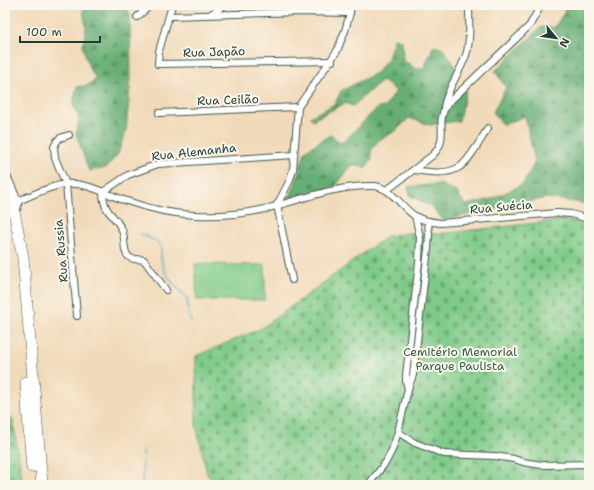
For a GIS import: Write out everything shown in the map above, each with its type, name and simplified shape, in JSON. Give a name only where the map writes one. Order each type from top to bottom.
[{"type":"highway","points":[[5,189],[15,216],[23,258],[42,485]]},
{"type":"highway","points":[[5,209],[12,233],[18,273],[34,485]]},
{"type":"street","points":[[137,17],[151,5]]},
{"type":"street","name":"Rua Japão","points":[[172,5],[159,51],[158,64],[332,61]]},
{"type":"street","points":[[210,14],[225,5]]},
{"type":"street","points":[[302,5],[302,12]]},
{"type":"street","points":[[292,280],[277,205],[289,182],[293,170],[298,108],[332,61],[342,41],[351,5]]},
{"type":"street","points":[[387,190],[433,156],[441,145],[442,115],[446,96],[466,55],[469,35],[469,5]]},
{"type":"street","points":[[444,109],[459,92],[523,32],[530,24],[541,5]]},
{"type":"street","points":[[169,16],[302,12],[350,13]]},
{"type":"street","name":"Rua Ceilão","points":[[159,113],[298,108]]},
{"type":"street","points":[[414,170],[434,172],[458,168],[464,164],[488,128]]},
{"type":"street","name":"Rua Russia","points":[[69,135],[60,138],[54,147],[55,158],[66,184],[77,316]]},
{"type":"street","name":"Rua Alemanha","points":[[102,192],[128,175],[158,164],[294,155]]},
{"type":"street","points":[[5,171],[18,201],[15,216]]},
{"type":"street","points":[[18,201],[53,187],[66,184],[84,185],[127,202],[172,212],[195,215],[225,214],[264,209],[340,189],[375,186],[387,190],[415,216],[420,236],[419,262],[406,375],[408,389]]},
{"type":"street","points":[[102,192],[105,209],[122,229],[128,257],[144,260],[166,290]]},
{"type":"street","name":"Rua Suécia","points":[[415,216],[428,221],[441,223],[558,213],[571,214],[589,219]]},
{"type":"street","points":[[368,485],[386,462],[398,432],[408,389],[413,375],[428,242],[428,221]]},
{"type":"street","points":[[398,432],[415,443],[434,452],[444,454],[501,457],[542,465],[589,464]]},
{"type":"green space","points":[[86,5],[123,5],[130,13],[131,79],[126,131],[118,154],[106,168],[89,171],[76,134],[79,120],[73,104],[77,87],[88,85],[96,79],[89,68],[83,47],[86,27],[83,10]]},
{"type":"green space","points":[[564,5],[589,5],[589,204],[547,198],[443,220],[431,206],[410,196],[408,187],[440,184],[457,192],[465,205],[492,199],[523,184],[535,162],[525,116],[503,125],[493,112],[506,88],[495,71],[541,27],[554,28],[565,11]]},
{"type":"green space","points":[[394,38],[402,41],[403,60],[416,69],[424,69],[433,46],[443,48],[457,69],[446,92],[455,99],[467,87],[459,121],[430,125],[409,118],[396,131],[379,140],[371,151],[372,160],[365,168],[352,165],[335,187],[289,199],[297,179],[305,151],[330,135],[342,143],[377,108],[385,107],[396,91],[382,80],[353,106],[345,103],[313,120],[310,117],[335,104],[341,91],[376,73],[388,59]]},
{"type":"green space","name":"Cemitério Memorial Parque Paulista","points":[[565,220],[580,222],[589,226],[589,485],[217,485],[207,474],[196,425],[196,356],[262,328],[387,236],[415,232],[436,234]]},
{"type":"green space","points":[[195,264],[265,265],[265,300],[197,300]]},
{"type":"green space","points":[[5,415],[10,416],[13,420],[23,485],[5,485]]},
{"type":"waterway","points":[[141,234],[156,241],[161,246],[164,269],[171,281],[187,298],[191,321]]},
{"type":"waterway","points":[[142,485],[143,449]]}]
